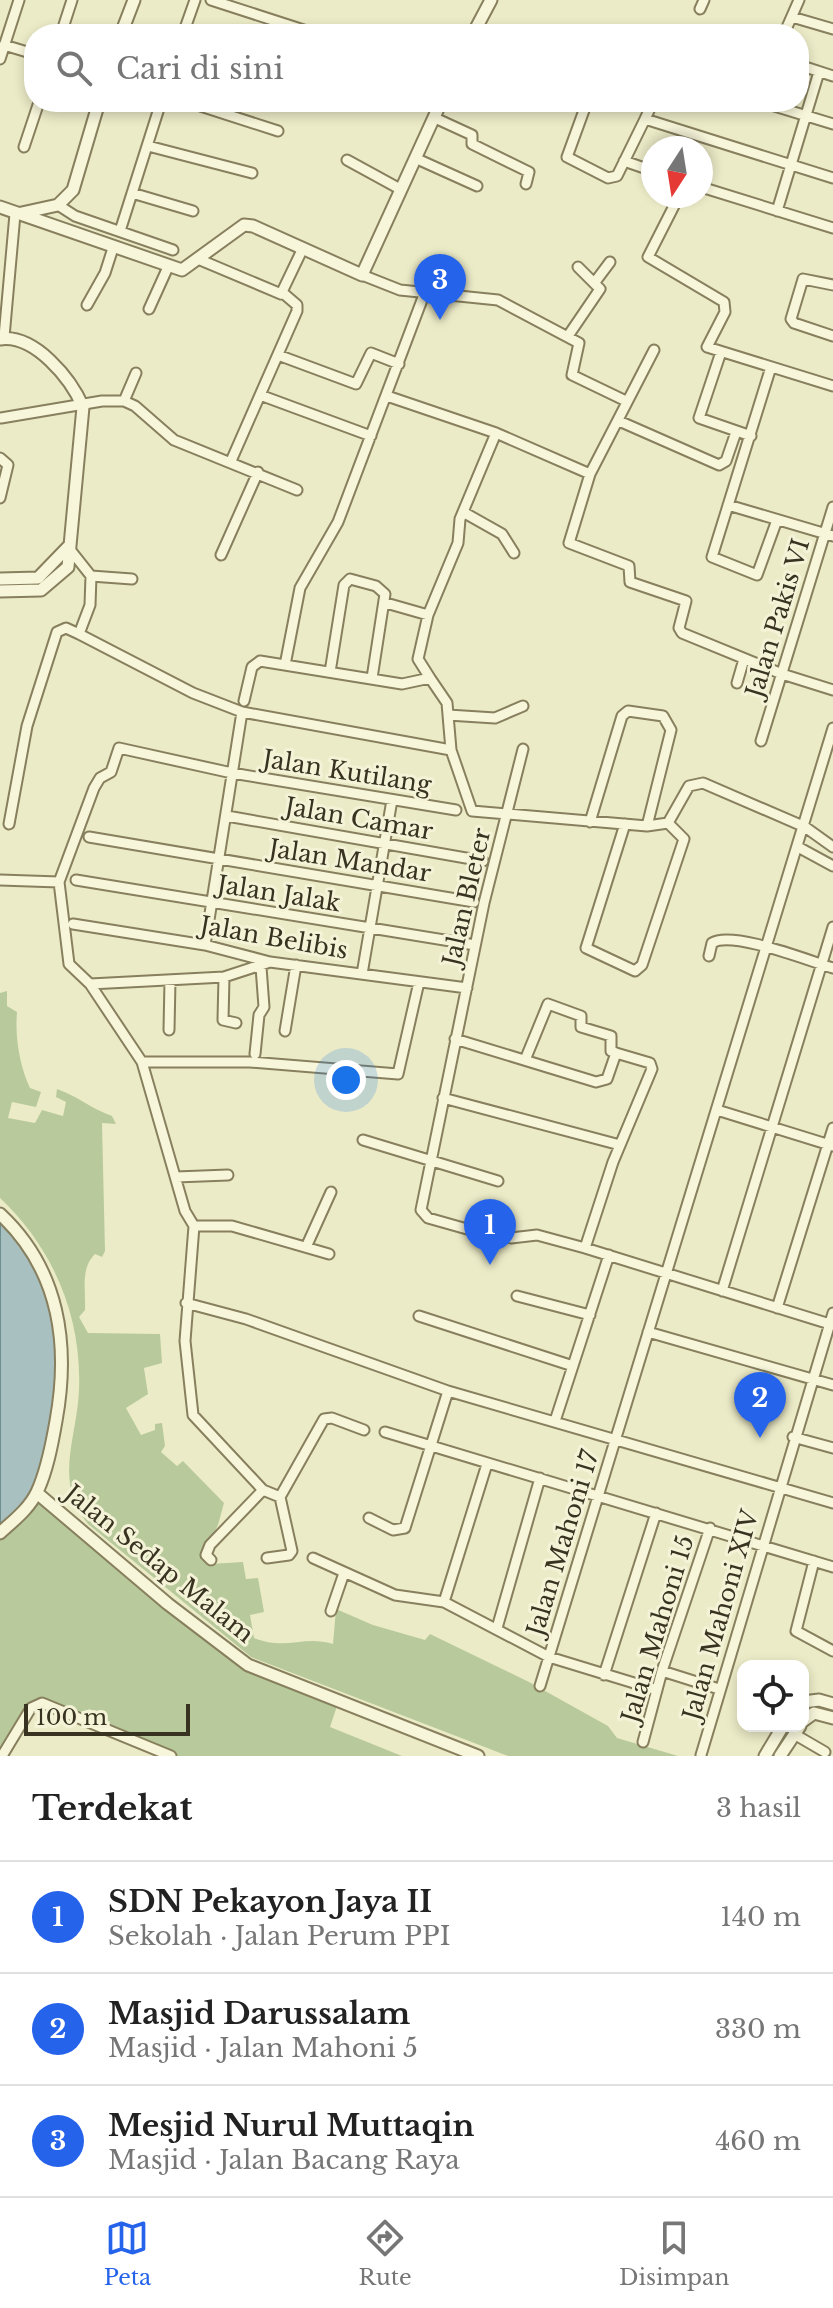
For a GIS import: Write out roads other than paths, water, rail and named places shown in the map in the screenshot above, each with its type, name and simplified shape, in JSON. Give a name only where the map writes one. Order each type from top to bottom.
[{"type":"street","points":[[0,59],[19,0]]},
{"type":"street","points":[[64,24],[72,0]]},
{"type":"street","points":[[125,24],[134,0]]},
{"type":"street","points":[[187,24],[195,0]]},
{"type":"street","points":[[211,0],[285,24]]},
{"type":"street","points":[[478,24],[491,0]]},
{"type":"street","points":[[789,24],[799,0]]},
{"type":"street","points":[[792,17],[833,29]]},
{"type":"street","points":[[4,45],[24,51]]},
{"type":"street","points":[[809,68],[833,76]]},
{"type":"street","points":[[809,106],[819,72]]},
{"type":"street","points":[[24,147],[36,112]]},
{"type":"street","points":[[15,214],[58,205],[73,190],[96,112]]},
{"type":"street","points":[[120,231],[158,112]]},
{"type":"street","points":[[219,112],[278,131]]},
{"type":"street","points":[[362,275],[437,112]]},
{"type":"street","points":[[583,112],[567,157],[613,179],[648,112]]},
{"type":"street","points":[[793,112],[833,124]]},
{"type":"street","points":[[777,211],[807,112]]},
{"type":"street","points":[[435,118],[472,135],[472,144],[480,150],[529,172],[526,184]]},
{"type":"street","points":[[645,119],[833,178]]},
{"type":"street","points":[[148,146],[252,173]]},
{"type":"street","points":[[415,158],[477,186]]},
{"type":"street","points":[[347,160],[400,189]]},
{"type":"street","points":[[624,161],[641,167]]},
{"type":"street","points":[[713,191],[833,228]]},
{"type":"street","points":[[132,193],[193,211]]},
{"type":"street","points":[[58,205],[69,214],[173,250]]},
{"type":"street","points":[[0,207],[182,270],[244,225],[391,288],[498,300],[568,336],[581,346],[572,375],[626,401]]},
{"type":"street","points":[[673,208],[648,257],[724,302],[725,312],[707,345],[833,386]]},
{"type":"street","points":[[0,591],[30,593],[51,585],[68,567],[83,407],[74,385],[59,369],[24,344],[2,338],[15,214]]},
{"type":"street","points":[[87,305],[105,273],[113,248]]},
{"type":"street","points":[[283,293],[303,248]]},
{"type":"street","points":[[198,259],[278,294],[283,293]]},
{"type":"street","points":[[595,282],[610,262]]},
{"type":"street","points":[[149,309],[168,267]]},
{"type":"street","points":[[568,336],[599,292],[595,282],[578,267]]},
{"type":"street","points":[[833,285],[807,278],[800,284],[791,321],[833,336]]},
{"type":"street","points":[[285,665],[300,588],[338,522],[425,292]]},
{"type":"street","points":[[231,461],[297,308],[283,293]]},
{"type":"street","points":[[654,350],[590,474],[569,544],[629,566],[630,582],[686,600],[680,632],[782,674],[833,690]]},
{"type":"street","points":[[721,352],[699,417],[703,422],[751,436]]},
{"type":"street","points":[[278,355],[356,384],[371,353],[399,364]]},
{"type":"street","points":[[771,367],[712,557],[753,575],[759,572],[777,520]]},
{"type":"street","points":[[124,401],[136,373]]},
{"type":"street","points":[[260,395],[371,436]]},
{"type":"street","points":[[387,396],[496,433],[590,474]]},
{"type":"street","points":[[1,418],[83,407],[102,401],[124,401],[135,406],[174,440],[297,490]]},
{"type":"street","points":[[619,421],[719,465],[726,461],[736,432]]},
{"type":"street","points":[[496,433],[463,512],[457,532],[458,543],[428,615],[418,659],[445,695],[451,750],[469,807],[472,811],[590,822],[647,826],[668,823]]},
{"type":"street","points":[[0,458],[7,461],[8,467],[0,498]]},
{"type":"street","points":[[221,555],[258,472]]},
{"type":"street","points":[[728,505],[829,535]]},
{"type":"street","name":"Jalan Pakis VI","points":[[761,741],[829,535],[833,507]]},
{"type":"street","points":[[463,512],[502,534],[514,553]]},
{"type":"street","points":[[68,547],[91,576],[90,605],[79,634]]},
{"type":"street","points":[[0,579],[38,578],[68,547]]},
{"type":"street","points":[[91,576],[132,579]]},
{"type":"street","points":[[330,672],[346,582],[350,579],[376,586],[385,594],[372,678]]},
{"type":"street","points":[[386,603],[428,615]]},
{"type":"street","points":[[9,824],[27,726],[57,632],[66,628],[181,687],[243,706],[451,750]]},
{"type":"street","points":[[737,683],[744,659]]},
{"type":"street","points":[[205,945],[243,706],[256,662],[402,684],[430,678]]},
{"type":"street","points":[[448,715],[495,718],[523,706]]},
{"type":"street","points":[[590,822],[618,724],[626,712],[663,716],[669,723],[647,826]]},
{"type":"street","name":"Jalan Mahoni 17","points":[[540,1686],[833,728]]},
{"type":"street","name":"Jalan Kutilang","points":[[59,882],[94,788],[100,778],[111,772],[119,748],[232,773],[456,810]]},
{"type":"street","name":"Jalan Bleter","points":[[523,749],[475,945],[420,1204],[428,1218],[501,1237],[537,1235],[831,1325]]},
{"type":"street","points":[[668,823],[689,786],[703,783],[805,827],[833,847]]},
{"type":"street","points":[[362,974],[392,800]]},
{"type":"street","name":"Jalan Camar","points":[[227,816],[483,861]]},
{"type":"street","points":[[625,824],[586,948],[630,970],[642,965],[684,839],[668,823]]},
{"type":"street","name":"Jalan Mandar","points":[[89,837],[474,902]]},
{"type":"street","points":[[798,847],[833,866]]},
{"type":"street","points":[[0,880],[59,882],[69,964],[90,984],[142,1062],[194,1226],[186,1303],[185,1365],[193,1415],[263,1490],[280,1497]]},
{"type":"street","name":"Jalan Jalak","points":[[76,880],[475,945]]},
{"type":"street","name":"Jalan Belibis","points":[[73,924],[205,945],[266,964],[296,965],[467,988]]},
{"type":"street","points":[[722,1291],[833,927]]},
{"type":"street","points":[[709,956],[712,943],[717,939],[765,947],[833,968]]},
{"type":"street","points":[[90,984],[224,977],[266,964],[264,1007],[259,1015],[255,1054]]},
{"type":"street","points":[[285,1031],[296,965]]},
{"type":"street","points":[[224,977],[223,1020],[236,1023]]},
{"type":"street","points":[[169,1030],[170,981]]},
{"type":"street","points":[[142,1062],[250,1062],[326,1071],[347,1068],[398,1074],[419,982]]},
{"type":"street","points":[[525,1060],[548,1004],[581,1016],[581,1027],[611,1036],[611,1051],[652,1066],[630,1128],[620,1145],[585,1248]]},
{"type":"street","points":[[455,1039],[600,1082],[607,1079],[616,1053]]},
{"type":"street","points":[[443,1098],[620,1145]]},
{"type":"street","points":[[717,1110],[830,1145]]},
{"type":"street","points":[[777,1308],[833,1128]]},
{"type":"street","points":[[363,1140],[498,1181]]},
{"type":"street","points":[[176,1177],[228,1175]]},
{"type":"street","points":[[307,1245],[331,1192]]},
{"type":"street","points":[[0,1214],[22,1234],[47,1277],[58,1312],[63,1358],[52,1442],[37,1493],[0,1533]]},
{"type":"street","points":[[194,1226],[232,1226],[307,1245],[329,1254]]},
{"type":"street","points":[[555,1421],[609,1255]]},
{"type":"street","points":[[517,1296],[590,1315]]},
{"type":"street","points":[[186,1303],[261,1324],[448,1391],[833,1503]]},
{"type":"street","name":"Jalan Mahoni XIV","points":[[701,1755],[793,1437],[833,1313]]},
{"type":"street","points":[[419,1316],[573,1366]]},
{"type":"street","points":[[648,1332],[833,1385]]},
{"type":"street","points":[[369,1518],[393,1530],[405,1528],[448,1391]]},
{"type":"street","points":[[267,1558],[289,1555],[292,1551],[280,1497],[324,1419],[332,1418],[364,1430]]},
{"type":"street","points":[[385,1432],[833,1567]]},
{"type":"street","points":[[793,1437],[833,1448]]},
{"type":"street","points":[[444,1602],[487,1464]]},
{"type":"street","points":[[497,1628],[540,1478]]},
{"type":"street","points":[[211,1560],[206,1553],[210,1545],[263,1490]]},
{"type":"street","name":"Jalan Sedap Malam","points":[[37,1493],[230,1654],[269,1675],[478,1756]]},
{"type":"street","points":[[604,1675],[656,1513]]},
{"type":"street","name":"Jalan Mahoni 15","points":[[643,1742],[662,1671],[710,1528]]},
{"type":"street","points":[[313,1558],[405,1599],[444,1602],[549,1657],[657,1690]]},
{"type":"street","points":[[814,1561],[796,1631],[833,1651]]},
{"type":"street","points":[[331,1611],[344,1573]]},
{"type":"street","points":[[662,1671],[719,1689]]},
{"type":"street","points":[[809,1701],[833,1704]]},
{"type":"street","points":[[5,1755],[35,1704],[42,1703],[171,1756]]},
{"type":"street","points":[[809,1717],[814,1713],[833,1718]]},
{"type":"street","points":[[765,1756],[779,1732]]},
{"type":"street","points":[[780,1756],[796,1732]]},
{"type":"street","points":[[800,1732],[825,1752]]},
{"type":"water","points":[[0,1214],[22,1234],[58,1312],[60,1397],[37,1493],[0,1533]]},
{"type":"place","name":"Mesjid Nurul Muttaqin","points":[[440,320]]},
{"type":"place","name":"SDN Pekayon Jaya II","points":[[490,1265]]},
{"type":"place","name":"Masjid Darussalam","points":[[760,1438]]}]
